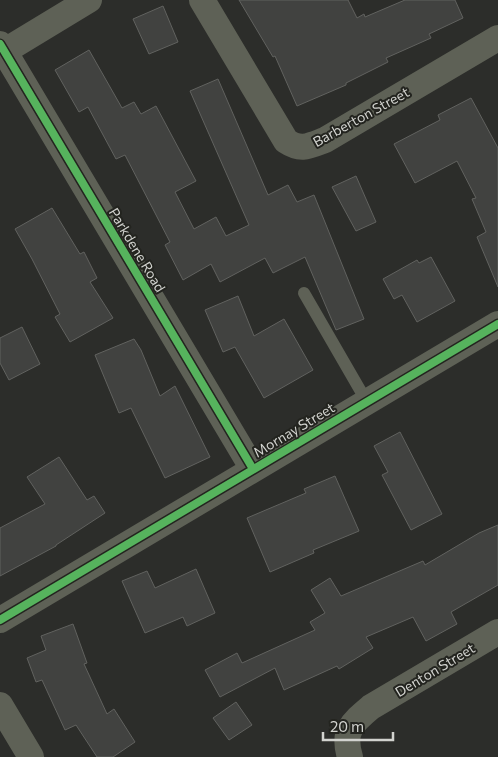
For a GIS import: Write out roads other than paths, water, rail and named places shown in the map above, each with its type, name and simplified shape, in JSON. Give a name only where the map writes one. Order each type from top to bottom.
[{"type":"street","points":[[1,50],[89,0]]},
{"type":"street","name":"Barberton Street","points":[[202,0],[286,141],[295,147],[310,146],[325,140],[498,38]]},
{"type":"street","name":"Parkdene Road","points":[[1,50],[253,469]]},
{"type":"street","name":"Mornay Street","points":[[0,620],[498,324]]},
{"type":"street","name":"Denton Street","points":[[350,757],[347,746],[348,731],[358,718],[371,707],[498,632]]},
{"type":"street","points":[[0,705],[31,757]]},
{"type":"lane","points":[[304,293],[367,402]]}]
